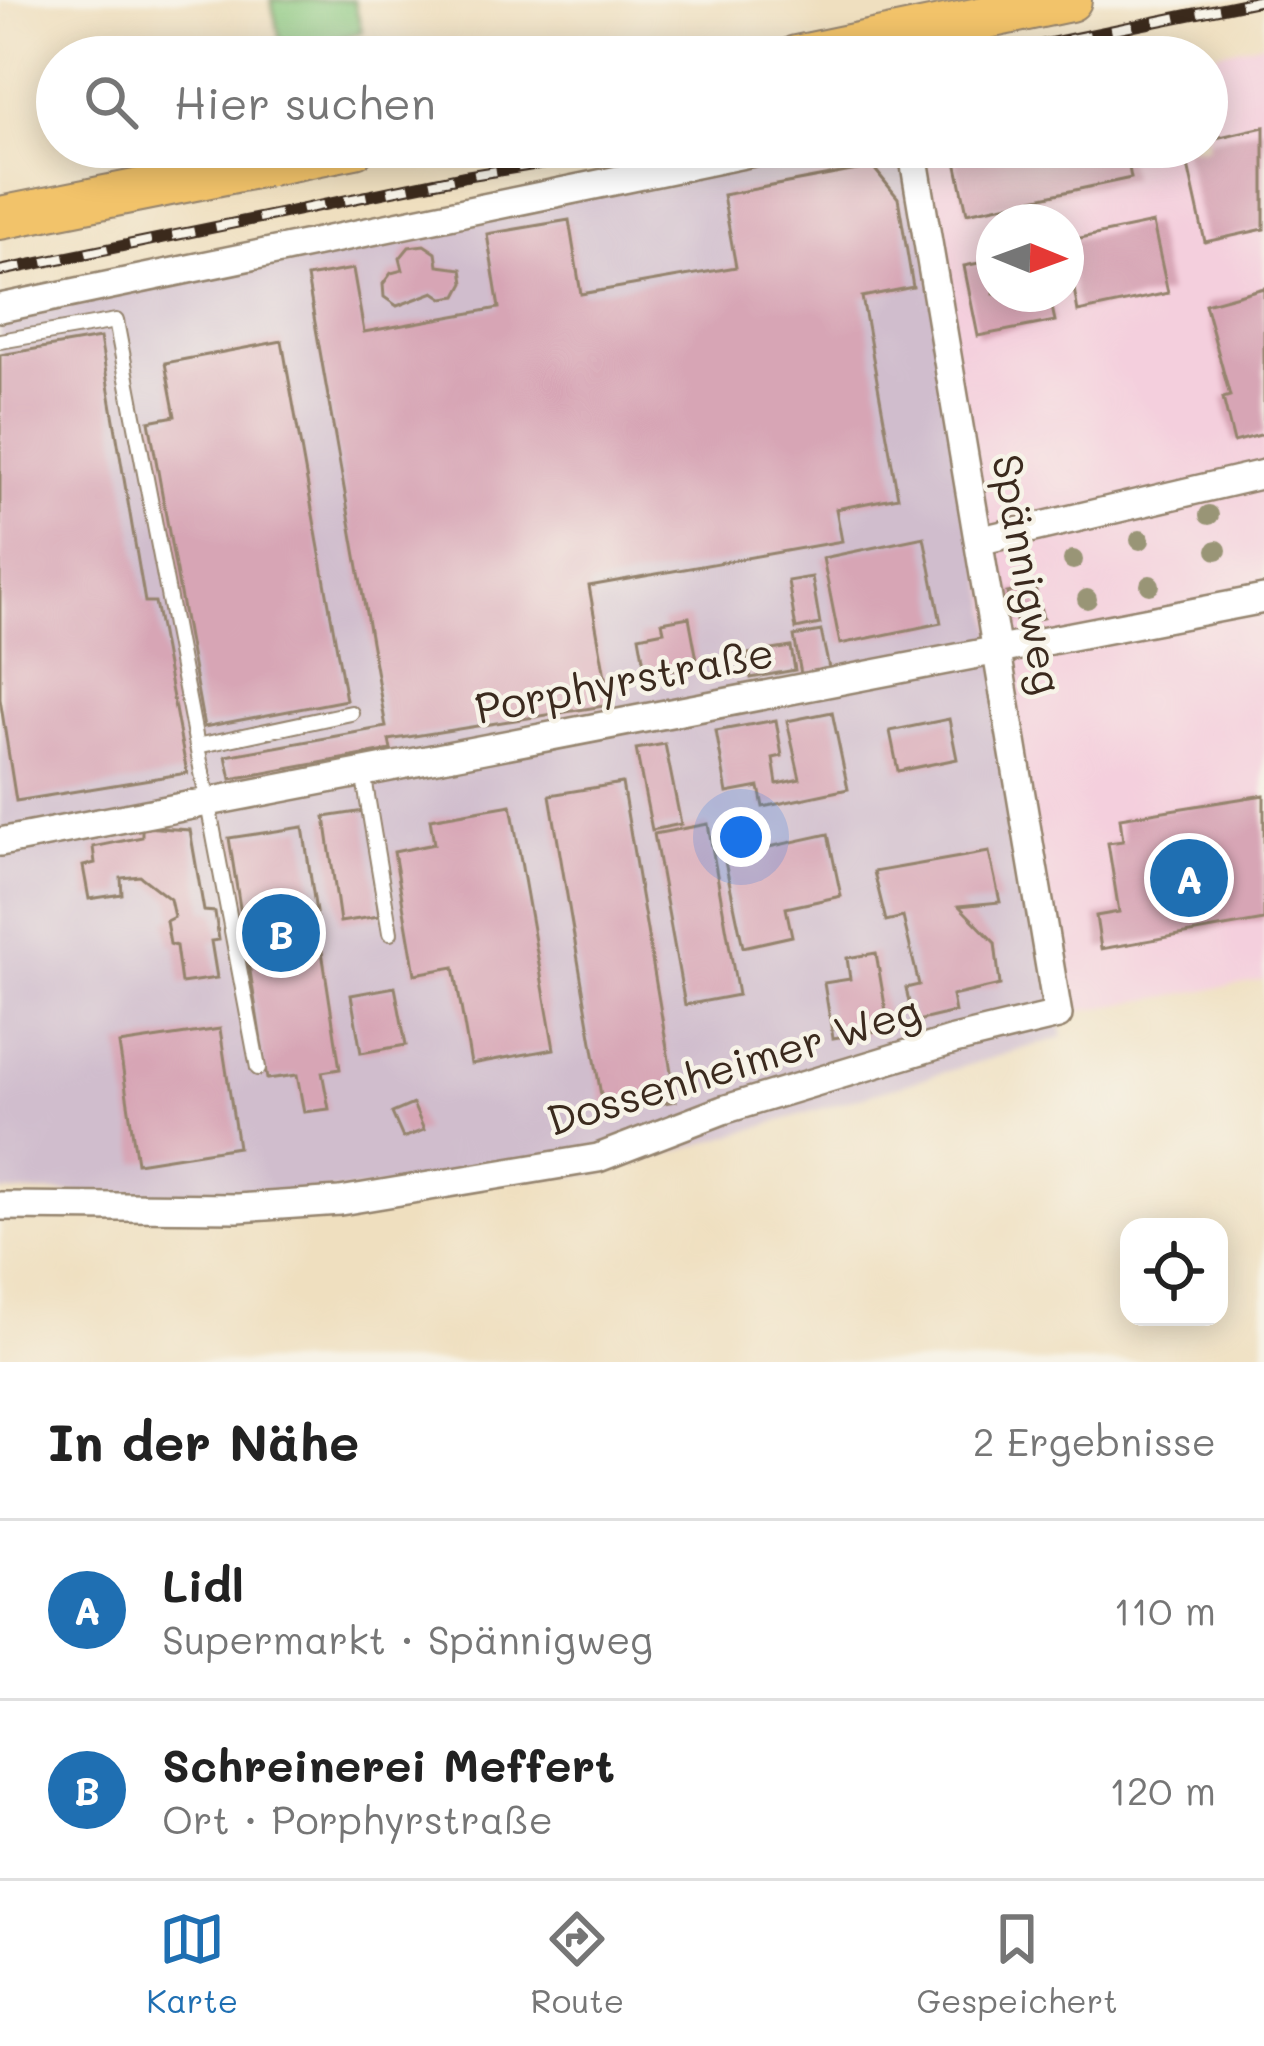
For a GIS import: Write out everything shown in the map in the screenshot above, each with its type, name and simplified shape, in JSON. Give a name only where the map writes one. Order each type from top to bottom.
[{"type":"main road","points":[[897,36],[1070,0]]},
{"type":"main road","points":[[0,218],[251,168]]},
{"type":"street","points":[[0,308],[676,168]]},
{"type":"street","name":"Spännigweg","points":[[916,168],[1001,650],[1058,1015]]},
{"type":"street","points":[[982,540],[1264,473]]},
{"type":"street","name":"Porphyrstraße","points":[[0,842],[1264,599]]},
{"type":"street","name":"Dossenheimer Weg","points":[[0,1206],[238,1208],[340,1201],[598,1158],[723,1110],[954,1040],[1058,1015]]},
{"type":"lane","points":[[95,288],[102,323]]},
{"type":"lane","points":[[0,341],[116,321],[259,1068]]},
{"type":"lane","points":[[197,746],[351,713]]},
{"type":"lane","points":[[364,772],[390,933]]},
{"type":"shaded area","points":[[1264,42],[1264,980],[1058,1015],[916,168],[1228,168],[1228,50]]},
{"type":"shaded area","points":[[642,168],[913,168],[1063,1037],[601,1174],[255,1196],[0,1192],[0,314]]},
{"type":"green space","points":[[271,0],[354,0],[362,32],[279,36]]},
{"type":"building","points":[[1264,127],[1264,229],[1205,242],[1189,168],[1228,168],[1228,135]]},
{"type":"building","points":[[874,168],[898,198],[913,287],[862,297],[898,497],[836,509],[842,541],[589,586],[610,705],[389,740],[391,750],[231,779],[226,756],[386,727],[307,277],[353,269],[364,332],[499,308],[487,234],[569,220],[581,294],[736,267],[723,195]]},
{"type":"building","points":[[957,168],[1129,168],[1131,178],[1009,204],[976,204],[976,211],[967,213]]},
{"type":"building","points":[[1153,223],[1168,293],[1084,311],[1084,237]]},
{"type":"building","points":[[424,245],[436,253],[438,266],[462,269],[464,283],[457,296],[443,298],[434,292],[397,306],[384,297],[383,284],[391,273],[403,270],[400,258],[409,247]]},
{"type":"building","points":[[976,264],[976,312],[1053,312],[1055,321],[978,336],[964,266]]},
{"type":"building","points":[[1264,288],[1264,434],[1234,442],[1223,398],[1230,396],[1205,304]]},
{"type":"building","points":[[100,338],[145,602],[155,602],[187,773],[16,801],[0,699],[0,355]]},
{"type":"building","points":[[282,341],[346,700],[204,727],[149,421],[175,416],[165,363]]},
{"type":"building","points":[[924,537],[941,623],[840,644],[823,558]]},
{"type":"building","points":[[812,577],[820,624],[796,629],[788,581]]},
{"type":"building","points":[[1035,587],[1043,618],[1017,624],[1007,593]]},
{"type":"building","points":[[689,617],[698,665],[646,675],[639,636],[664,631],[662,622]]},
{"type":"building","points":[[821,631],[829,668],[801,674],[794,636]]},
{"type":"building","points":[[791,647],[795,670],[751,678],[747,654]]},
{"type":"building","points":[[832,712],[848,789],[763,807],[759,787],[727,793],[716,731],[776,720],[782,756],[773,758],[777,784],[800,779],[787,721]]},
{"type":"building","points":[[949,719],[957,759],[898,771],[890,731]]},
{"type":"building","points":[[665,744],[681,824],[652,830],[636,749]]},
{"type":"building","points":[[622,783],[676,1101],[604,1113],[550,795]]},
{"type":"building","points":[[1264,795],[1264,920],[1101,949],[1096,916],[1119,912],[1108,843],[1123,841],[1120,818]]},
{"type":"building","points":[[511,805],[554,1049],[471,1064],[454,967],[415,974],[394,852],[434,844],[430,819]]},
{"type":"building","points":[[364,811],[379,916],[340,922],[325,817]]},
{"type":"building","points":[[708,824],[738,995],[685,1005],[654,834]]},
{"type":"building","points":[[142,827],[190,830],[204,911],[215,912],[219,940],[211,941],[217,978],[181,983],[176,946],[170,944],[166,921],[174,917],[170,899],[140,876],[121,878],[122,894],[89,899],[83,866],[95,863],[93,847],[142,837]]},
{"type":"building","points":[[303,827],[340,1069],[322,1072],[329,1109],[304,1112],[297,1075],[267,1079],[229,838]]},
{"type":"building","points":[[828,834],[841,896],[786,908],[792,936],[743,947],[724,857]]},
{"type":"building","points":[[989,852],[1000,902],[959,906],[995,943],[1000,985],[952,996],[955,1012],[913,1022],[906,988],[919,985],[903,917],[886,921],[874,872]]},
{"type":"building","points":[[876,953],[889,1029],[833,1038],[824,983],[850,979],[847,958]]},
{"type":"building","points":[[395,987],[406,1045],[361,1053],[351,995]]},
{"type":"building","points":[[220,1029],[238,1147],[137,1163],[119,1044]]},
{"type":"building","points":[[413,1104],[424,1130],[403,1138],[392,1113]]},
{"type":"railway","points":[[1085,36],[1262,0]]},
{"type":"railway","points":[[0,271],[514,168]]},
{"type":"place","name":"Lidl","points":[[1189,878]]},
{"type":"place","name":"Schreinerei Meffert","points":[[281,933]]}]
